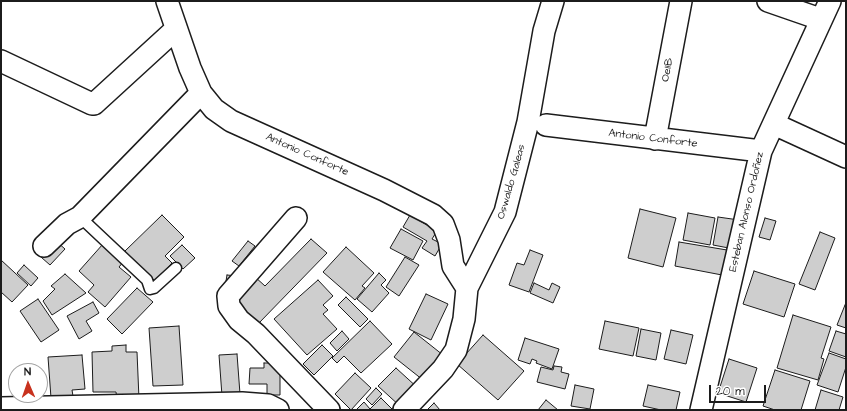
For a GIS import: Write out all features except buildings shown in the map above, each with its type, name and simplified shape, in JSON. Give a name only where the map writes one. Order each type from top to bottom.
[{"type":"street","name":"Antonio Conforte","points":[[167,1],[190,68],[201,93],[214,109],[231,121],[384,190],[433,215],[443,224],[449,240],[453,266],[467,288]]},
{"type":"street","name":"Oswaldo Galeas","points":[[404,410],[443,369],[456,350],[464,319],[467,288],[505,212],[528,122],[544,31],[553,1]]},
{"type":"street","name":"Oe11B","points":[[655,139],[681,1]]},
{"type":"street","points":[[768,1],[820,20]]},
{"type":"street","name":"Esteban Alonso Ordoñez","points":[[706,409],[761,151],[830,1]]},
{"type":"street","points":[[1,61],[94,104],[176,29]]},
{"type":"street","points":[[44,246],[67,224],[80,217],[201,93]]},
{"type":"street","points":[[774,124],[846,157]]},
{"type":"street","name":"Antonio Conforte","points":[[546,125],[761,151]]},
{"type":"street","points":[[296,218],[228,296],[229,306],[239,320],[256,334],[329,410]]},
{"type":"street","points":[[1,408],[242,403],[268,405],[278,410]]},
{"type":"lane","points":[[80,217],[147,280],[150,289],[154,288],[176,268]]}]
